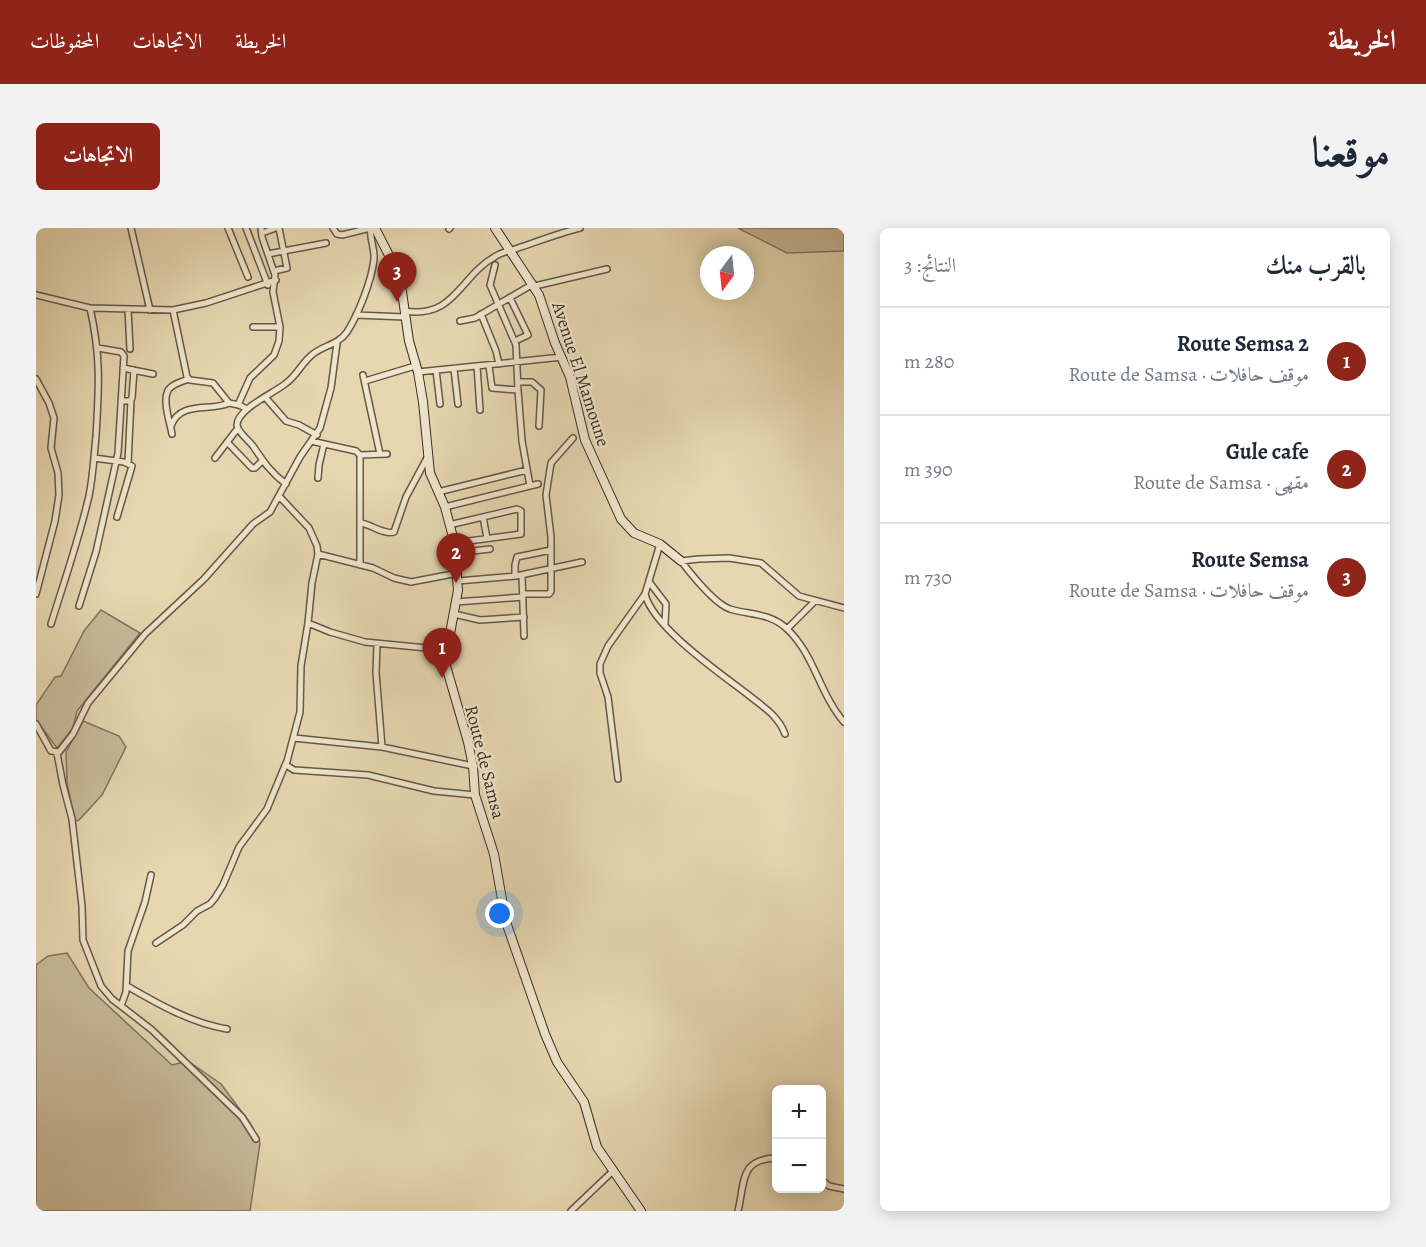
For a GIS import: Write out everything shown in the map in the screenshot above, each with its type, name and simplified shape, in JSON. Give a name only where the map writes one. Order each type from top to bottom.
[{"type":"street","points":[[130,228],[150,310]]},
{"type":"street","points":[[228,228],[248,277]]},
{"type":"street","points":[[246,228],[267,284],[273,292]]},
{"type":"street","points":[[238,405],[250,378],[274,355],[278,346],[279,327],[273,292],[276,280],[261,230],[278,228],[287,268],[274,271]]},
{"type":"street","points":[[333,228],[338,234],[347,235],[372,228]]},
{"type":"street","points":[[286,484],[269,471],[238,428],[238,421],[247,409],[287,384],[315,352],[337,343],[346,333],[356,315],[374,262],[374,248],[370,234],[372,228]]},
{"type":"street","name":"Route de Samsa","points":[[372,228],[397,271],[401,285],[404,314],[424,412],[430,473],[445,507],[454,543],[458,577],[446,666],[473,766],[475,795],[490,837],[506,922],[557,1062],[584,1102],[597,1147],[615,1170],[641,1211]]},
{"type":"street","name":"Avenue El Mamoune","points":[[495,228],[534,285],[570,377],[585,440],[621,519],[636,534],[660,544]]},
{"type":"street","points":[[356,315],[421,313],[434,309],[447,303],[487,261],[499,254],[580,228]]},
{"type":"street","points":[[268,254],[326,243]]},
{"type":"street","points":[[495,265],[490,285],[515,341],[522,441],[530,486]]},
{"type":"street","points":[[460,321],[471,320],[534,285],[607,269]]},
{"type":"street","points":[[36,295],[90,308],[173,310],[206,303],[276,280]]},
{"type":"street","points":[[510,298],[528,335],[515,341]]},
{"type":"street","points":[[51,624],[87,502],[94,458],[100,378],[98,348],[90,308]]},
{"type":"street","points":[[128,309],[130,349]]},
{"type":"street","points":[[173,310],[185,372],[189,379]]},
{"type":"street","points":[[481,314],[499,364]]},
{"type":"street","points":[[253,327],[279,327]]},
{"type":"street","points":[[57,753],[73,734],[81,713],[94,694],[145,634],[204,579],[253,524],[270,512],[322,424],[331,388],[337,343]]},
{"type":"street","points":[[79,606],[96,552],[116,461],[121,401],[123,354],[98,348]]},
{"type":"street","points":[[311,441],[356,451],[360,455],[383,454],[364,378],[417,369],[454,369],[562,357]]},
{"type":"street","points":[[477,366],[480,410]]},
{"type":"street","points":[[489,366],[492,388],[518,390]]},
{"type":"street","points":[[123,368],[153,374]]},
{"type":"street","points":[[454,369],[458,404]]},
{"type":"street","points":[[128,463],[134,370]]},
{"type":"street","points":[[436,370],[440,404]]},
{"type":"street","points":[[36,379],[49,402],[54,418],[51,448],[58,473],[59,495],[56,521],[36,594]]},
{"type":"street","points":[[172,434],[167,404],[168,390],[177,383],[189,379],[213,383],[229,403]]},
{"type":"street","points":[[518,382],[532,382],[541,390],[539,426]]},
{"type":"street","points":[[265,397],[286,421],[317,435]]},
{"type":"street","points":[[121,401],[131,400]]},
{"type":"street","points":[[171,426],[176,416],[203,406],[222,406],[229,403],[247,409]]},
{"type":"street","points":[[215,458],[238,428]]},
{"type":"street","points":[[456,602],[550,593],[551,550],[545,502],[549,469],[551,463],[573,438]]},
{"type":"street","points":[[227,442],[252,468],[262,461]]},
{"type":"street","points":[[318,478],[324,444]]},
{"type":"street","points":[[360,455],[358,480],[361,523],[360,565]]},
{"type":"street","points":[[94,458],[128,463],[132,466],[117,517]]},
{"type":"street","points":[[361,523],[373,525],[386,533],[394,532],[406,497],[427,458]]},
{"type":"street","points":[[438,492],[527,470]]},
{"type":"street","points":[[445,507],[538,484]]},
{"type":"street","points":[[156,943],[183,925],[215,898],[239,847],[267,809],[280,782],[294,738],[300,712],[300,666],[318,554],[309,528],[279,496]]},
{"type":"street","points":[[449,525],[517,509],[521,511],[521,534],[454,543]]},
{"type":"street","points":[[483,517],[487,538]]},
{"type":"street","points":[[618,779],[608,697],[600,673],[600,664],[608,646],[645,594],[660,544],[681,561],[694,578],[725,606],[763,615],[787,629],[807,657],[834,709],[844,722]]},
{"type":"street","points":[[456,554],[490,549]]},
{"type":"street","points":[[524,636],[523,595],[515,565],[518,557],[551,550]]},
{"type":"street","points":[[318,554],[411,582],[458,577],[519,575],[582,562]]},
{"type":"street","points":[[681,561],[729,558],[761,563],[796,594],[844,608]]},
{"type":"street","points":[[650,583],[666,604],[665,624]]},
{"type":"street","points":[[645,594],[648,605],[684,645],[768,711],[782,724],[785,734]]},
{"type":"street","points":[[787,629],[815,601]]},
{"type":"street","points":[[454,614],[480,620],[524,617]]},
{"type":"street","points":[[308,622],[339,634],[377,644],[447,650]]},
{"type":"street","points":[[377,644],[376,673],[382,747]]},
{"type":"street","points":[[36,724],[51,751],[57,753]]},
{"type":"street","points":[[294,738],[382,747],[473,766]]},
{"type":"street","points":[[57,753],[72,819],[84,946],[105,993],[152,1030],[242,1117],[256,1138]]},
{"type":"street","points":[[286,762],[286,765],[294,770],[368,775],[442,792],[475,795]]},
{"type":"street","points":[[122,1006],[126,986],[128,951],[151,875]]},
{"type":"street","points":[[126,986],[180,1014],[207,1025],[226,1029]]},
{"type":"street","points":[[738,1211],[745,1173],[763,1158],[772,1158]]},
{"type":"street","points":[[571,1211],[615,1170]]},
{"type":"street","points":[[826,1183],[844,1189]]},
{"type":"shaded area","points":[[738,228],[844,228],[844,251],[787,253]]},
{"type":"shaded area","points":[[101,610],[140,633],[77,711],[73,728],[57,748],[36,720],[36,705],[55,677],[61,676],[84,631]]},
{"type":"shaded area","points":[[83,721],[119,736],[126,747],[102,795],[79,820],[75,821],[67,783],[66,752]]},
{"type":"shaded area","points":[[67,953],[89,988],[172,1065],[188,1061],[221,1084],[250,1123],[260,1143],[250,1211],[36,1211],[36,965],[48,956]]},
{"type":"place","name":"Route Semsa","points":[[397,302]]},
{"type":"place","name":"Gule cafe","points":[[456,583]]},
{"type":"place","name":"Route Semsa 2","points":[[442,678]]}]
